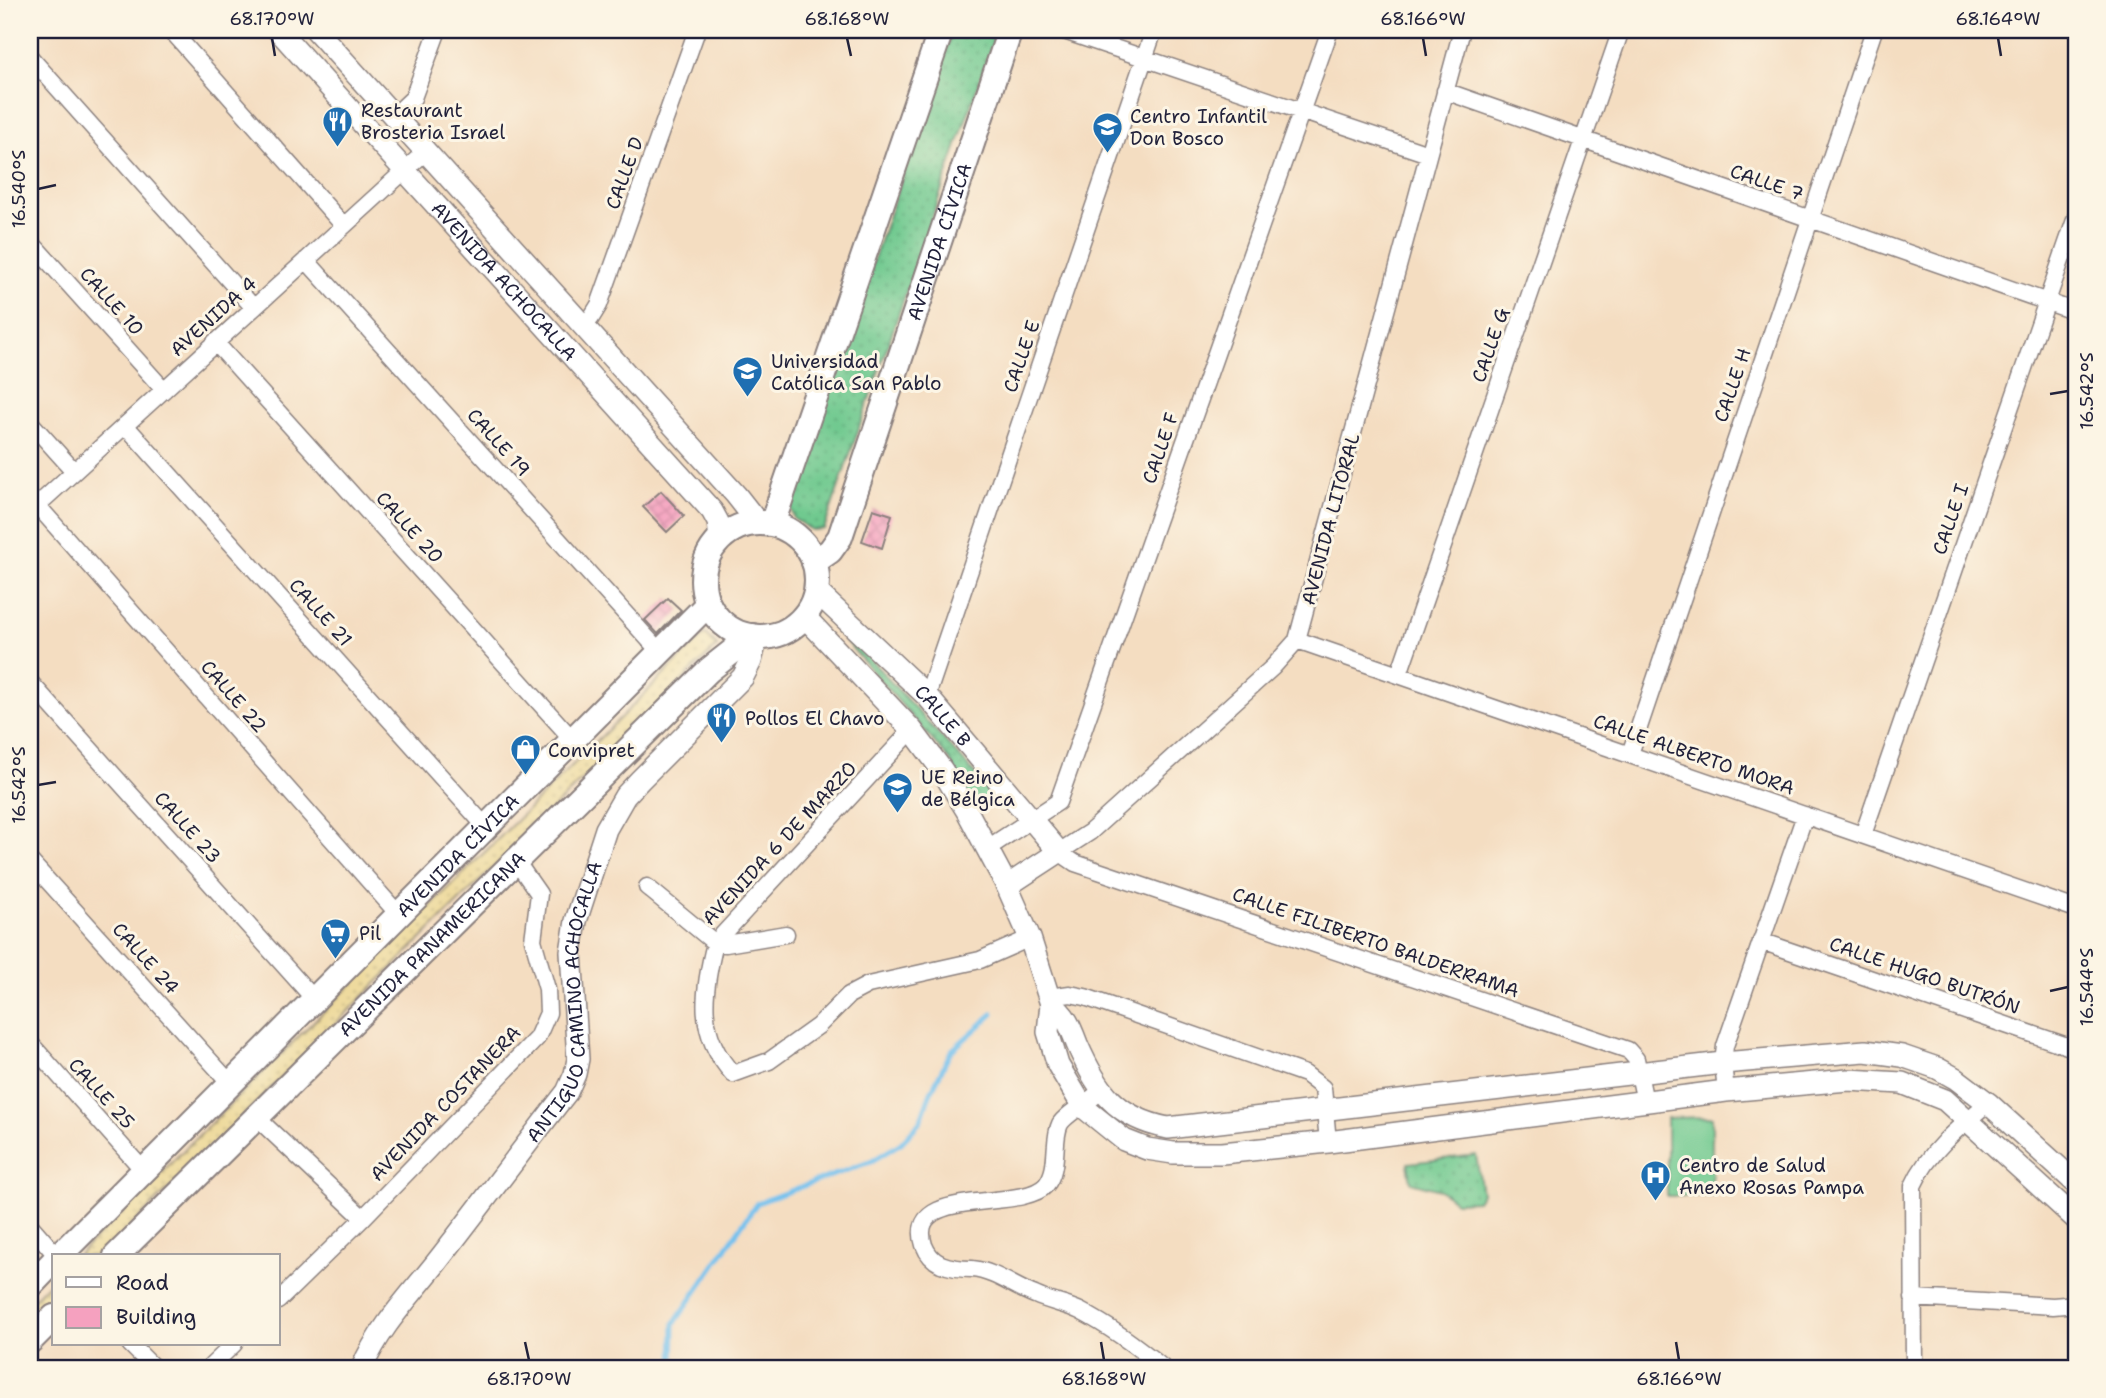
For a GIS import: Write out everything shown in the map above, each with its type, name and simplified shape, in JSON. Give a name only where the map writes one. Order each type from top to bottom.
[{"type":"main road","points":[[765,524],[941,30]]},
{"type":"main road","name":"AVENIDA CÍVICA","points":[[814,562],[830,551],[840,537],[1010,30]]},
{"type":"main road","points":[[765,524],[797,536],[807,547],[814,562],[816,591],[812,604],[794,626],[780,633],[755,637],[730,629],[721,622],[708,604],[703,586],[708,556],[720,539],[737,528],[765,524]]},
{"type":"main road","name":"AVENIDA CÍVICA","points":[[60,1254],[708,604]]},
{"type":"main road","name":"AVENIDA PANAMERICANA","points":[[118,1254],[709,670],[755,637]]},
{"type":"main road","points":[[30,1286],[52,1263]]},
{"type":"main road","points":[[30,1341],[52,1319]]},
{"type":"street","points":[[171,30],[344,226]]},
{"type":"street","name":"AVENIDA ACHOCALLA","points":[[278,30],[712,511],[718,522],[720,539]]},
{"type":"street","name":"AVENIDA ACHOCALLA","points":[[316,30],[765,524]]},
{"type":"street","points":[[394,116],[413,98],[438,30]]},
{"type":"street","name":"CALLE D","points":[[583,325],[599,305],[697,30]]},
{"type":"street","points":[[1061,30],[1428,154]]},
{"type":"street","name":"CALLE E","points":[[926,696],[1154,30]]},
{"type":"street","name":"CALLE F","points":[[988,848],[1058,802],[1330,30]]},
{"type":"street","name":"AVENIDA LITORAL","points":[[1007,886],[1090,832],[1273,667],[1297,640],[1462,30]]},
{"type":"street","name":"CALLE G","points":[[1399,674],[1621,30]]},
{"type":"street","name":"CALLE H","points":[[1630,754],[1874,30]]},
{"type":"street","points":[[30,57],[254,307]]},
{"type":"street","name":"CALLE 7","points":[[1445,92],[2076,312]]},
{"type":"street","name":"AVENIDA 4","points":[[33,508],[425,152]]},
{"type":"street","name":"CALLE I","points":[[1863,835],[2076,217]]},
{"type":"street","name":"CALLE 10","points":[[30,241],[164,390]]},
{"type":"street","name":"CALLE 19","points":[[306,260],[660,652]]},
{"type":"street","name":"CALLE 20","points":[[215,342],[573,740]]},
{"type":"street","points":[[30,422],[74,471]]},
{"type":"street","name":"CALLE 21","points":[[125,425],[486,827]]},
{"type":"street","name":"CALLE 22","points":[[33,508],[399,915]]},
{"type":"street","name":"CALLE B","points":[[816,591],[926,696],[1059,852]]},
{"type":"street","name":"CALLE B","points":[[804,616],[912,730],[942,770],[1007,886],[1031,938],[1050,1000]]},
{"type":"street","name":"ANTIGUO CAMINO ACHOCALLA","points":[[362,1368],[370,1348],[410,1293],[567,1092],[578,1059],[571,953],[576,921],[607,829],[625,796],[743,677],[751,661],[755,637]]},
{"type":"street","name":"CALLE ALBERTO MORA","points":[[1297,640],[2076,909]]},
{"type":"street","name":"CALLE 23","points":[[30,682],[315,1000]]},
{"type":"street","name":"AVENIDA 6 DE MARZO","points":[[912,730],[715,943],[705,989],[706,1021],[711,1042],[720,1060],[733,1074],[769,1061],[818,1026],[849,995],[867,985],[980,960],[1031,938]]},
{"type":"street","points":[[1726,1091],[1723,1063],[1725,1046],[1805,815]]},
{"type":"street","name":"CALLE FILIBERTO BALDERRAMA","points":[[1059,852],[1075,863],[1628,1050],[1636,1059],[1645,1102]]},
{"type":"street","name":"CALLE 24","points":[[30,861],[231,1084]]},
{"type":"street","name":"AVENIDA COSTANERA","points":[[280,1299],[363,1218],[528,1047],[544,1026],[548,1013],[547,989],[533,940],[539,894],[516,861]]},
{"type":"street","points":[[647,887],[715,943],[726,944],[786,934]]},
{"type":"street","name":"CALLE HUGO BUTRÓN","points":[[1761,941],[2076,1049]]},
{"type":"street","points":[[1050,1000],[1070,994],[1085,997],[1305,1074],[1323,1088],[1328,1142]]},
{"type":"street","points":[[1050,1000],[1068,1022],[1087,1066],[1101,1091],[1111,1102],[1134,1118],[1168,1128],[1723,1063],[1846,1051],[1883,1053],[1902,1056],[1937,1068],[1973,1089],[2076,1184]]},
{"type":"street","points":[[1050,1000],[1048,1032],[1058,1065],[1083,1107],[1124,1140],[1147,1149],[1173,1153],[1222,1153],[1726,1091],[1848,1080],[1902,1083],[1945,1101],[2076,1219]]},
{"type":"street","name":"CALLE 25","points":[[30,1043],[144,1171]]},
{"type":"street","points":[[1101,1091],[1062,1121],[1058,1130],[1052,1172],[1045,1185],[1035,1192],[1012,1199],[948,1205],[937,1209],[927,1219],[923,1240],[934,1261],[951,1268],[982,1270],[1037,1296],[1079,1311],[1140,1349],[1163,1368]]},
{"type":"street","points":[[1914,1368],[1913,1186],[1919,1173],[1951,1135],[1988,1102]]},
{"type":"street","points":[[256,1117],[363,1218]]},
{"type":"street","points":[[30,1225],[56,1254]]},
{"type":"street","points":[[1913,1298],[2053,1306],[2076,1304]]},
{"type":"street","points":[[132,1346],[155,1368]]},
{"type":"street","points":[[209,1368],[232,1346]]},
{"type":"green space","points":[[953,30],[997,30],[824,529],[812,530],[794,519],[789,504]]},
{"type":"green space","points":[[849,636],[995,796],[994,800],[976,811],[950,760],[845,640]]},
{"type":"green space","points":[[1712,1117],[1712,1196],[1667,1196],[1667,1118]]},
{"type":"green space","points":[[1476,1155],[1482,1193],[1477,1201],[1456,1202],[1440,1190],[1411,1182],[1408,1163]]},
{"type":"sand","points":[[705,634],[717,646],[103,1254],[79,1254]]},
{"type":"sand","points":[[52,1280],[52,1304],[30,1327],[30,1303]]},
{"type":"building","points":[[661,491],[684,516],[667,532],[643,507]]},
{"type":"building","points":[[873,509],[892,515],[882,548],[862,541]]},
{"type":"building","points":[[668,598],[681,610],[658,634],[645,620]]},
{"type":"waterway","points":[[673,1368],[674,1324],[757,1203],[872,1161],[901,1143],[920,1122],[951,1051],[993,1014]]},
{"type":"place","name":"Restaurant Brosteria Israel","points":[[338,148]]},
{"type":"place","name":"Centro Infantil Don Bosco","points":[[1107,154]]},
{"type":"place","name":"Universidad Católica San Pablo","points":[[748,399]]},
{"type":"place","name":"Pollos El Chavo","points":[[722,745]]},
{"type":"place","name":"Convipret","points":[[525,777]]},
{"type":"place","name":"UE Reino de Bélgica","points":[[898,815]]},
{"type":"place","name":"Pil","points":[[336,960]]},
{"type":"place","name":"Centro de Salud Anexo Rosas Pampa","points":[[1656,1203]]}]
